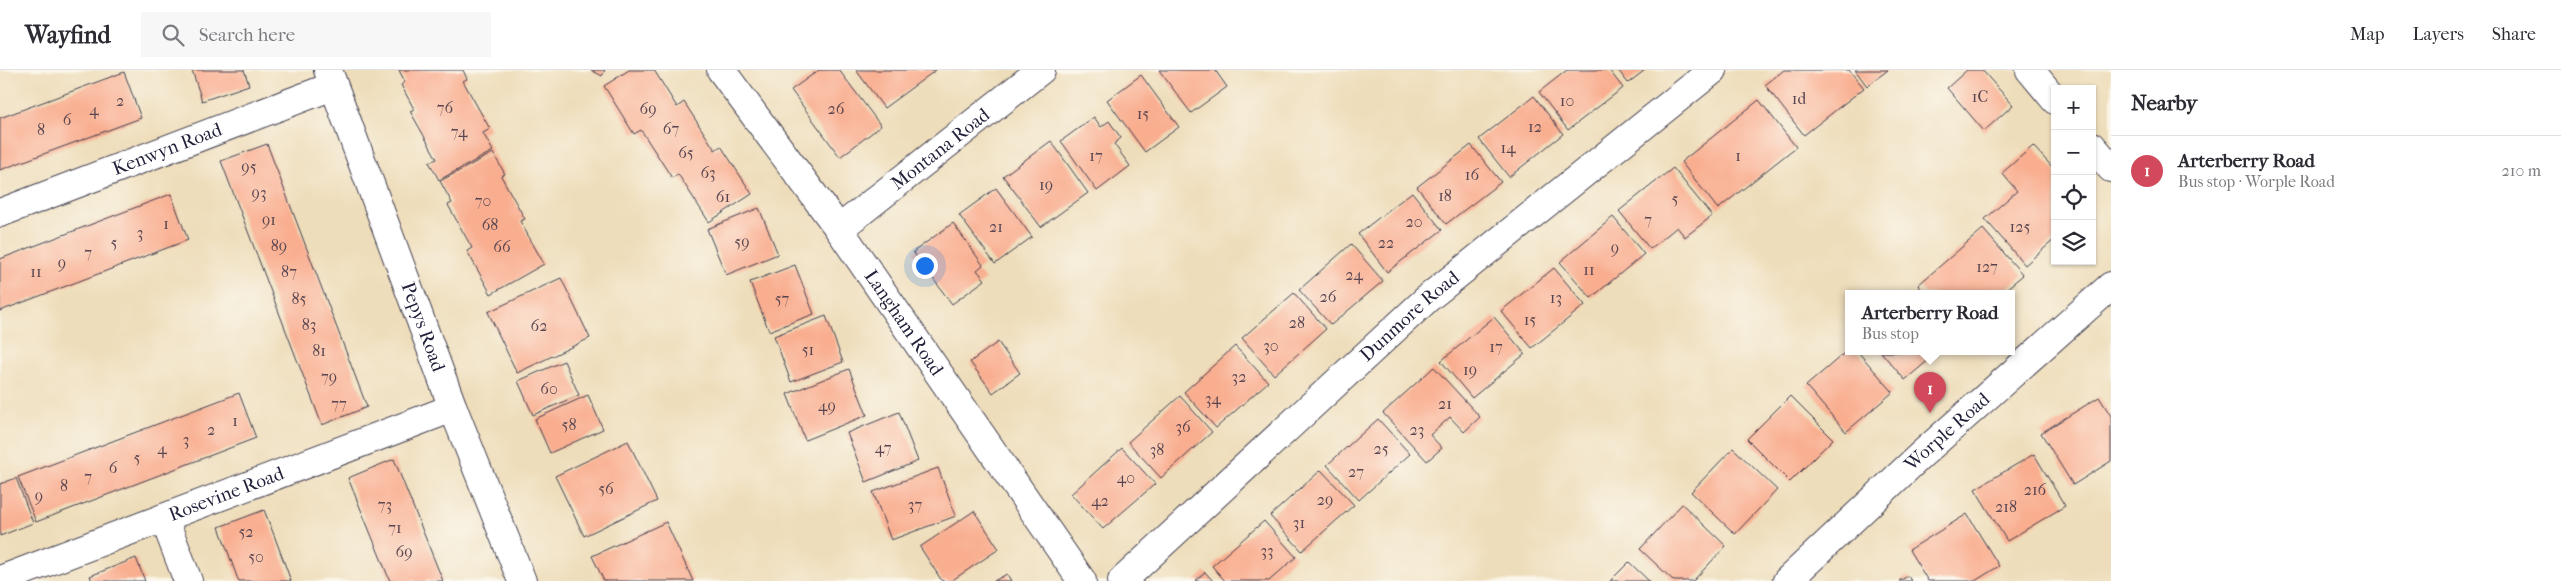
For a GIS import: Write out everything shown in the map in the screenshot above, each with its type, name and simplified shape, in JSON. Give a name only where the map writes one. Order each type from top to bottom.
[{"type":"street","name":"Langham Road","points":[[721,70],[839,229],[1082,581]]},
{"type":"street","name":"Montana Road","points":[[839,229],[1041,70]]},
{"type":"street","name":"Dunmore Road","points":[[1122,581],[1428,298],[1713,70]]},
{"type":"street","points":[[2030,70],[2051,95]]},
{"type":"street","name":"Kenwyn Road","points":[[0,213],[330,78]]},
{"type":"street","name":"Pepys Road","points":[[330,78],[452,408],[522,581]]},
{"type":"street","points":[[2096,151],[2111,168]]},
{"type":"street","name":"Worple Road","points":[[1787,581],[1921,455],[2111,286]]},
{"type":"street","name":"Rosevine Road","points":[[0,580],[452,408]]},
{"type":"street","points":[[164,518],[188,581]]},
{"type":"building","points":[[192,70],[244,70],[249,85],[202,101]]},
{"type":"building","points":[[399,70],[463,70],[467,79],[463,81],[490,129],[483,133],[493,151],[439,180],[429,162],[437,159],[410,111],[414,109],[401,85],[405,82]]},
{"type":"building","points":[[591,70],[605,70],[602,76]]},
{"type":"building","points":[[629,70],[654,70],[677,107],[684,102],[715,150],[721,146],[752,194],[709,222],[678,174],[672,178],[641,130],[634,134],[604,86]]},
{"type":"building","points":[[819,70],[839,70],[881,126],[840,157],[791,90]]},
{"type":"building","points":[[856,70],[936,70],[884,108]]},
{"type":"building","points":[[1159,70],[1215,70],[1227,87],[1191,113]]},
{"type":"building","points":[[1567,70],[1609,70],[1623,88],[1568,130],[1539,92]]},
{"type":"building","points":[[1618,70],[1645,70],[1628,83]]},
{"type":"building","points":[[1784,70],[1849,70],[1864,88],[1804,135],[1765,85]]},
{"type":"building","points":[[1855,70],[1888,70],[1867,86]]},
{"type":"building","points":[[1967,70],[1982,70],[2013,105],[1984,131],[1947,88]]},
{"type":"building","points":[[124,72],[141,118],[0,170],[0,118]]},
{"type":"building","points":[[1141,75],[1179,127],[1145,152],[1107,100]]},
{"type":"building","points":[[1534,96],[1563,134],[1509,177],[1479,139]]},
{"type":"building","points":[[1759,100],[1796,147],[1718,209],[1681,162]]},
{"type":"building","points":[[1094,117],[1101,127],[1109,121],[1121,138],[1114,144],[1130,166],[1097,191],[1061,141]]},
{"type":"building","points":[[1051,141],[1088,193],[1041,227],[1003,176]]},
{"type":"building","points":[[267,144],[367,407],[322,425],[221,161]]},
{"type":"building","points":[[1471,145],[1501,182],[1446,224],[1417,187]]},
{"type":"building","points":[[2033,146],[2051,166],[2051,242],[2025,265],[1985,219],[2017,191],[2002,173]]},
{"type":"building","points":[[493,153],[505,174],[501,176],[525,219],[520,221],[544,264],[491,294],[467,251],[472,248],[448,205],[452,203],[440,181]]},
{"type":"building","points":[[1673,168],[1712,216],[1685,237],[1677,227],[1650,249],[1619,211]]},
{"type":"building","points":[[996,188],[1032,237],[995,264],[959,215]]},
{"type":"building","points":[[1412,192],[1442,230],[1387,272],[1358,234]]},
{"type":"building","points":[[171,194],[188,240],[0,311],[0,259]]},
{"type":"building","points":[[759,208],[778,254],[726,275],[707,229]]},
{"type":"building","points":[[1613,217],[1644,254],[1591,298],[1560,262]]},
{"type":"building","points":[[953,223],[983,265],[977,270],[985,280],[952,304],[913,252]]},
{"type":"building","points":[[1983,229],[2023,275],[2005,290],[1922,290],[1918,285]]},
{"type":"building","points":[[1351,244],[1383,281],[1331,325],[1299,290]]},
{"type":"building","points":[[795,265],[814,314],[769,331],[750,282]]},
{"type":"building","points":[[1554,268],[1585,305],[1532,348],[1501,311]]},
{"type":"building","points":[[561,278],[590,338],[517,373],[488,312]]},
{"type":"building","points":[[1294,293],[1326,329],[1274,375],[1242,338]]},
{"type":"building","points":[[826,316],[843,362],[791,382],[774,336]]},
{"type":"building","points":[[1494,317],[1525,354],[1472,398],[1441,361]]},
{"type":"building","points":[[998,342],[1020,373],[993,393],[970,362]]},
{"type":"building","points":[[1235,346],[1268,382],[1216,428],[1184,392]]},
{"type":"building","points":[[1845,352],[1845,355],[1861,355],[1893,392],[1846,432],[1806,386]]},
{"type":"building","points":[[1884,355],[1934,355],[1905,380]]},
{"type":"building","points":[[564,361],[579,395],[533,415],[518,381]]},
{"type":"building","points":[[1434,367],[1480,417],[1464,432],[1450,417],[1430,435],[1442,448],[1427,461],[1383,413]]},
{"type":"building","points":[[849,369],[867,415],[805,440],[787,394]]},
{"type":"building","points":[[239,393],[256,438],[36,522],[18,477]]},
{"type":"building","points":[[588,395],[603,429],[550,453],[535,419]]},
{"type":"building","points":[[1180,396],[1212,432],[1161,478],[1128,442]]},
{"type":"building","points":[[1790,396],[1833,439],[1790,482],[1747,439]]},
{"type":"building","points":[[2099,397],[2111,416],[2111,461],[2073,485],[2041,433]]},
{"type":"building","points":[[899,412],[918,461],[866,482],[847,433]]},
{"type":"building","points":[[1378,419],[1410,454],[1359,500],[1327,465]]},
{"type":"building","points":[[628,441],[657,501],[584,536],[555,476]]},
{"type":"building","points":[[1122,448],[1155,484],[1103,529],[1071,494]]},
{"type":"building","points":[[1733,448],[1777,490],[1735,534],[1691,492]]},
{"type":"building","points":[[2034,454],[2065,506],[2007,541],[1975,489]]},
{"type":"building","points":[[394,459],[443,581],[390,581],[348,478]]},
{"type":"building","points":[[938,468],[956,516],[891,540],[873,492]]},
{"type":"building","points":[[1321,470],[1354,505],[1302,551],[1270,516]]},
{"type":"building","points":[[16,478],[33,523],[0,536],[0,484]]},
{"type":"building","points":[[1682,504],[1726,546],[1693,581],[1674,581],[1640,549]]},
{"type":"building","points":[[264,510],[291,581],[239,581],[237,577],[219,527]]},
{"type":"building","points":[[974,511],[999,549],[951,581],[942,581],[920,547]]},
{"type":"building","points":[[1967,514],[1999,566],[1975,581],[1928,581],[1909,550]]},
{"type":"building","points":[[1264,521],[1296,557],[1269,581],[1225,581],[1212,566]]},
{"type":"building","points":[[666,522],[693,581],[604,581],[592,556]]},
{"type":"building","points":[[136,558],[145,581],[92,581],[90,576]]},
{"type":"building","points":[[1629,562],[1649,581],[1610,581]]},
{"type":"building","points":[[1205,572],[1213,581],[1195,581]]},
{"type":"building","points":[[1007,574],[1011,581],[994,581]]},
{"type":"building","points":[[1908,576],[1911,581],[1899,581]]},
{"type":"place","name":"Arterberry Road","points":[[1930,413]]}]
